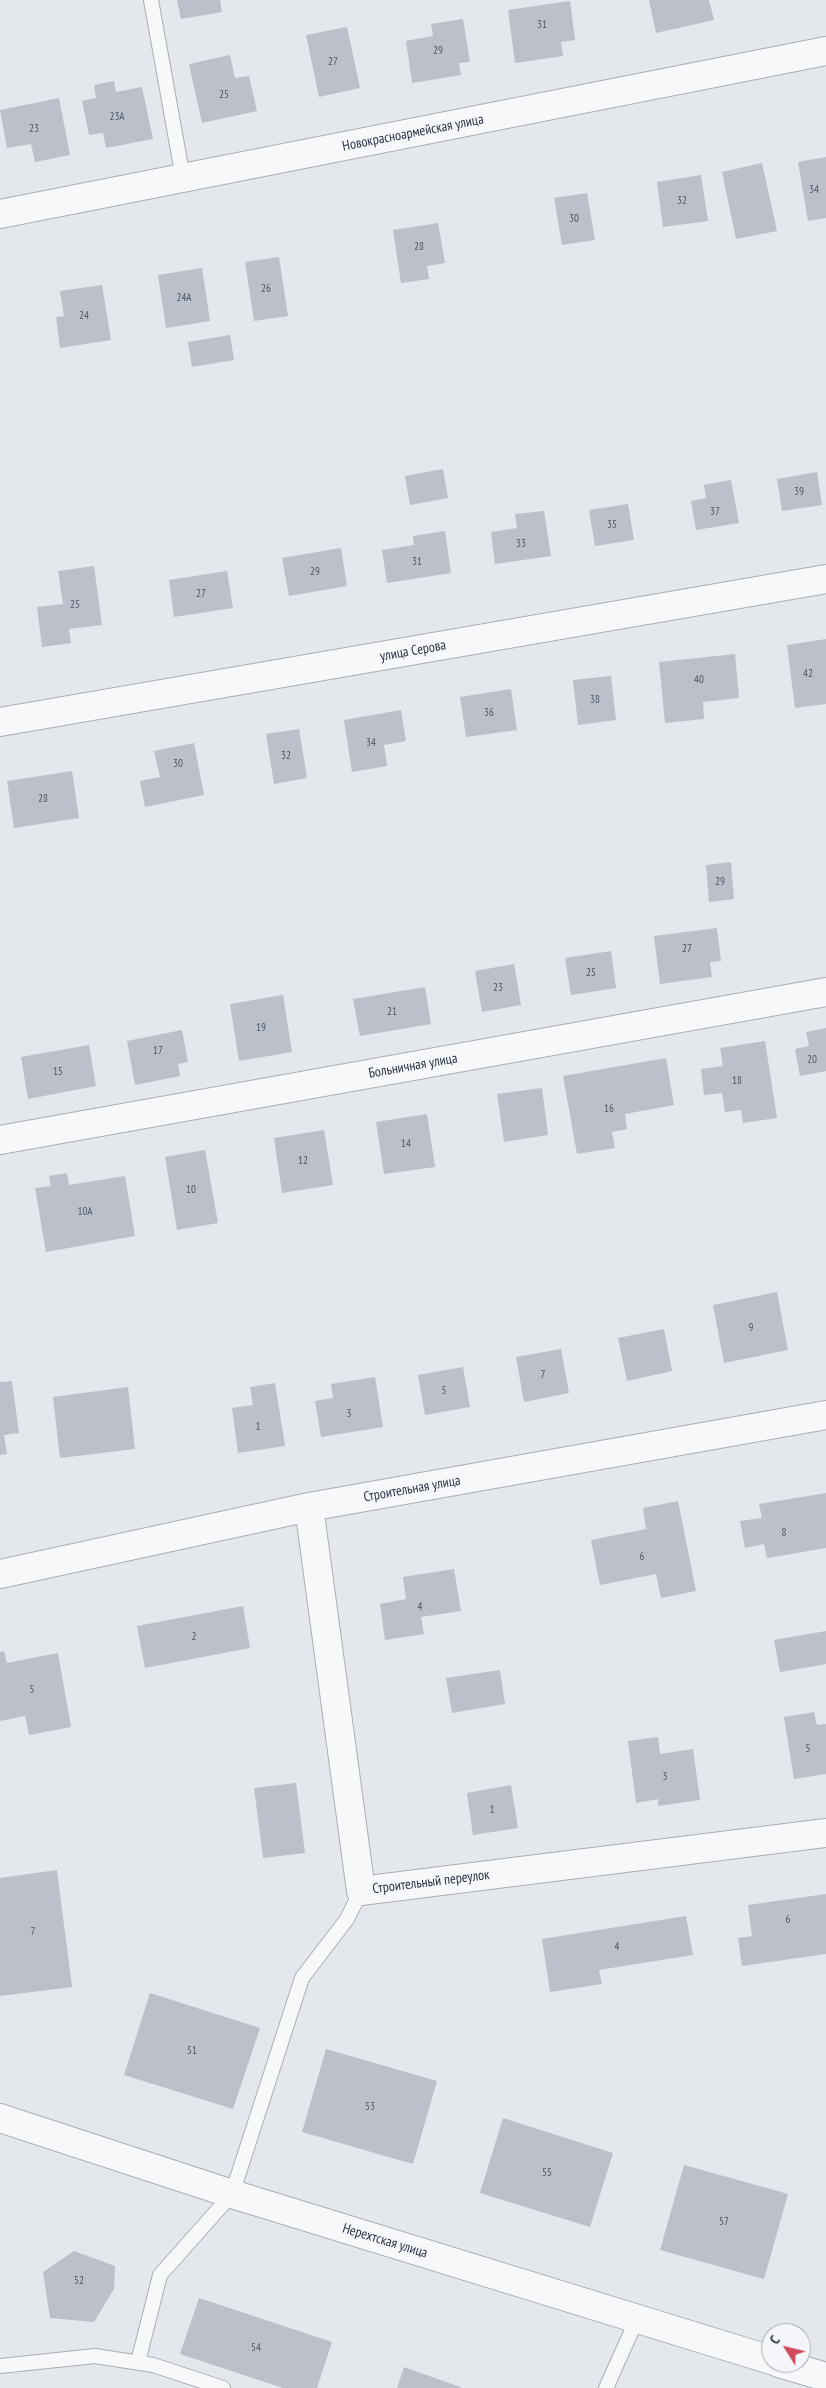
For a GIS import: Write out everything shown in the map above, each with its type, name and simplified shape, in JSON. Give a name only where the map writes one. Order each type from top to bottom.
[{"type":"street","name":"Новокрасноармейская улица","points":[[0,214],[826,51]]},
{"type":"street","name":"улица Серова","points":[[0,722],[826,579]]},
{"type":"street","name":"Больничная улица","points":[[0,1140],[826,992]]},
{"type":"street","name":"Строительная улица","points":[[0,1574],[309,1508],[826,1415]]},
{"type":"street","name":"Строительный переулок","points":[[309,1508],[361,1891],[826,1833]]},
{"type":"street","name":"Нерехтская улица","points":[[0,2118],[232,2194],[761,2357]]},
{"type":"street","points":[[811,2373],[826,2377]]},
{"type":"lane","points":[[151,0],[183,178]]},
{"type":"lane","points":[[138,2362],[160,2275],[232,2194],[302,1978],[347,1919],[361,1891]]},
{"type":"lane","points":[[606,2388],[637,2319]]},
{"type":"lane","points":[[0,2366],[95,2356],[154,2364],[223,2388]]},
{"type":"building","points":[[177,0],[220,0],[222,12],[181,19]]},
{"type":"building","points":[[649,0],[709,0],[714,20],[656,33]]},
{"type":"building","points":[[570,1],[575,40],[561,42],[563,56],[515,63],[508,10]]},
{"type":"building","points":[[463,19],[470,62],[459,63],[461,75],[412,83],[406,41],[433,36],[431,24]]},
{"type":"building","points":[[347,27],[360,88],[319,97],[306,35]]},
{"type":"building","points":[[230,55],[235,78],[249,76],[257,111],[202,123],[189,64]]},
{"type":"building","points":[[114,81],[116,92],[142,87],[153,139],[106,148],[103,133],[89,135],[82,101],[96,98],[94,85]]},
{"type":"building","points":[[59,98],[70,155],[35,162],[31,144],[7,148],[0,110]]},
{"type":"building","points":[[826,157],[826,218],[808,221],[798,162]]},
{"type":"building","points":[[762,163],[777,231],[736,239],[722,172]]},
{"type":"building","points":[[701,175],[708,221],[663,227],[657,182]]},
{"type":"building","points":[[587,193],[595,240],[562,245],[554,198]]},
{"type":"building","points":[[438,223],[445,263],[427,266],[429,279],[401,283],[393,230]]},
{"type":"building","points":[[279,257],[288,316],[254,321],[245,262]]},
{"type":"building","points":[[202,268],[210,321],[166,328],[158,275]]},
{"type":"building","points":[[102,285],[111,340],[60,348],[56,317],[64,316],[60,291]]},
{"type":"building","points":[[230,335],[234,360],[192,367],[188,342]]},
{"type":"building","points":[[443,469],[448,498],[410,505],[405,476]]},
{"type":"building","points":[[817,472],[822,505],[782,511],[777,479]]},
{"type":"building","points":[[731,480],[739,523],[696,530],[691,501],[706,498],[704,485]]},
{"type":"building","points":[[628,504],[634,540],[595,546],[589,510]]},
{"type":"building","points":[[544,511],[551,556],[495,564],[491,532],[517,528],[515,514]]},
{"type":"building","points":[[445,531],[451,573],[387,583],[382,550],[414,545],[413,536]]},
{"type":"building","points":[[341,548],[347,586],[289,596],[282,558]]},
{"type":"building","points":[[94,566],[102,625],[69,629],[71,643],[42,647],[37,607],[63,604],[58,571]]},
{"type":"building","points":[[227,571],[233,608],[174,617],[169,580]]},
{"type":"building","points":[[826,639],[826,704],[795,708],[787,645]]},
{"type":"building","points":[[735,654],[739,698],[703,702],[704,719],[665,723],[659,662]]},
{"type":"building","points":[[611,676],[616,720],[578,725],[573,680]]},
{"type":"building","points":[[511,689],[517,730],[466,737],[460,697]]},
{"type":"building","points":[[401,710],[406,741],[384,745],[387,766],[352,772],[344,720]]},
{"type":"building","points":[[299,729],[307,778],[274,784],[266,734]]},
{"type":"building","points":[[194,743],[204,795],[145,807],[140,781],[160,777],[154,751]]},
{"type":"building","points":[[72,771],[79,818],[14,828],[7,781]]},
{"type":"building","points":[[731,862],[734,899],[709,902],[706,865]]},
{"type":"building","points":[[717,928],[721,961],[710,962],[712,977],[660,984],[654,936]]},
{"type":"building","points":[[611,951],[616,988],[571,995],[565,958]]},
{"type":"building","points":[[514,964],[521,1005],[482,1012],[475,971]]},
{"type":"building","points":[[425,987],[431,1024],[360,1036],[353,999]]},
{"type":"building","points":[[283,995],[292,1052],[239,1061],[230,1004]]},
{"type":"building","points":[[826,1028],[826,1071],[800,1076],[795,1049],[809,1046],[806,1032]]},
{"type":"building","points":[[182,1030],[188,1062],[178,1064],[180,1076],[135,1085],[127,1041]]},
{"type":"building","points":[[765,1041],[777,1118],[743,1123],[741,1110],[725,1112],[722,1093],[704,1095],[701,1069],[723,1066],[720,1048]]},
{"type":"building","points":[[89,1045],[96,1086],[28,1099],[21,1057]]},
{"type":"building","points":[[666,1058],[674,1105],[625,1114],[627,1129],[612,1132],[615,1148],[577,1154],[563,1076]]},
{"type":"building","points":[[542,1088],[548,1135],[504,1142],[497,1094]]},
{"type":"building","points":[[427,1114],[435,1167],[384,1174],[376,1122]]},
{"type":"building","points":[[324,1130],[333,1185],[282,1193],[274,1138]]},
{"type":"building","points":[[205,1150],[218,1223],[177,1230],[165,1157]]},
{"type":"building","points":[[67,1173],[69,1185],[125,1176],[135,1236],[46,1252],[35,1188],[51,1186],[49,1176]]},
{"type":"building","points":[[777,1292],[788,1350],[724,1363],[713,1305]]},
{"type":"building","points":[[664,1329],[672,1371],[627,1381],[618,1338]]},
{"type":"building","points":[[561,1349],[569,1393],[524,1402],[516,1357]]},
{"type":"building","points":[[463,1367],[470,1407],[425,1415],[418,1375]]},
{"type":"building","points":[[375,1377],[383,1427],[321,1437],[315,1401],[333,1398],[331,1384]]},
{"type":"building","points":[[12,1381],[19,1433],[4,1435],[7,1454],[0,1455],[0,1382]]},
{"type":"building","points":[[275,1383],[285,1446],[238,1453],[232,1408],[253,1405],[250,1387]]},
{"type":"building","points":[[128,1387],[135,1449],[60,1458],[53,1397]]},
{"type":"building","points":[[826,1493],[826,1548],[767,1558],[764,1544],[745,1548],[740,1521],[762,1518],[759,1504]]},
{"type":"building","points":[[678,1501],[696,1591],[661,1598],[656,1574],[600,1585],[591,1540],[646,1529],[643,1508]]},
{"type":"building","points":[[454,1569],[461,1611],[421,1617],[424,1634],[385,1640],[380,1604],[406,1599],[403,1577]]},
{"type":"building","points":[[243,1606],[250,1648],[145,1668],[137,1626]]},
{"type":"building","points":[[826,1631],[826,1664],[780,1672],[774,1640]]},
{"type":"building","points":[[4,1651],[7,1663],[58,1653],[71,1727],[29,1735],[25,1716],[0,1721],[0,1652]]},
{"type":"building","points":[[500,1670],[505,1704],[452,1713],[446,1678]]},
{"type":"building","points":[[814,1712],[817,1725],[826,1724],[826,1774],[794,1779],[784,1717]]},
{"type":"building","points":[[658,1737],[660,1754],[693,1749],[700,1800],[658,1806],[658,1799],[636,1803],[628,1741]]},
{"type":"building","points":[[296,1783],[305,1853],[263,1858],[254,1788]]},
{"type":"building","points":[[511,1785],[518,1828],[473,1835],[467,1793]]},
{"type":"building","points":[[57,1870],[72,1987],[0,1996],[0,1878]]},
{"type":"building","points":[[826,1894],[826,1954],[742,1966],[738,1938],[752,1936],[748,1905]]},
{"type":"building","points":[[686,1916],[693,1955],[599,1970],[602,1984],[550,1992],[542,1939]]},
{"type":"building","points":[[150,1993],[260,2028],[233,2109],[124,2075]]},
{"type":"building","points":[[326,2049],[437,2081],[413,2164],[302,2132]]},
{"type":"building","points":[[503,2118],[613,2153],[590,2227],[480,2193]]},
{"type":"building","points":[[684,2165],[788,2194],[764,2279],[660,2250]]},
{"type":"building","points":[[74,2251],[115,2266],[114,2289],[94,2322],[50,2318],[43,2272]]},
{"type":"building","points":[[199,2298],[332,2342],[317,2388],[283,2388],[180,2354]]},
{"type":"building","points":[[404,2367],[463,2388],[397,2388]]}]
